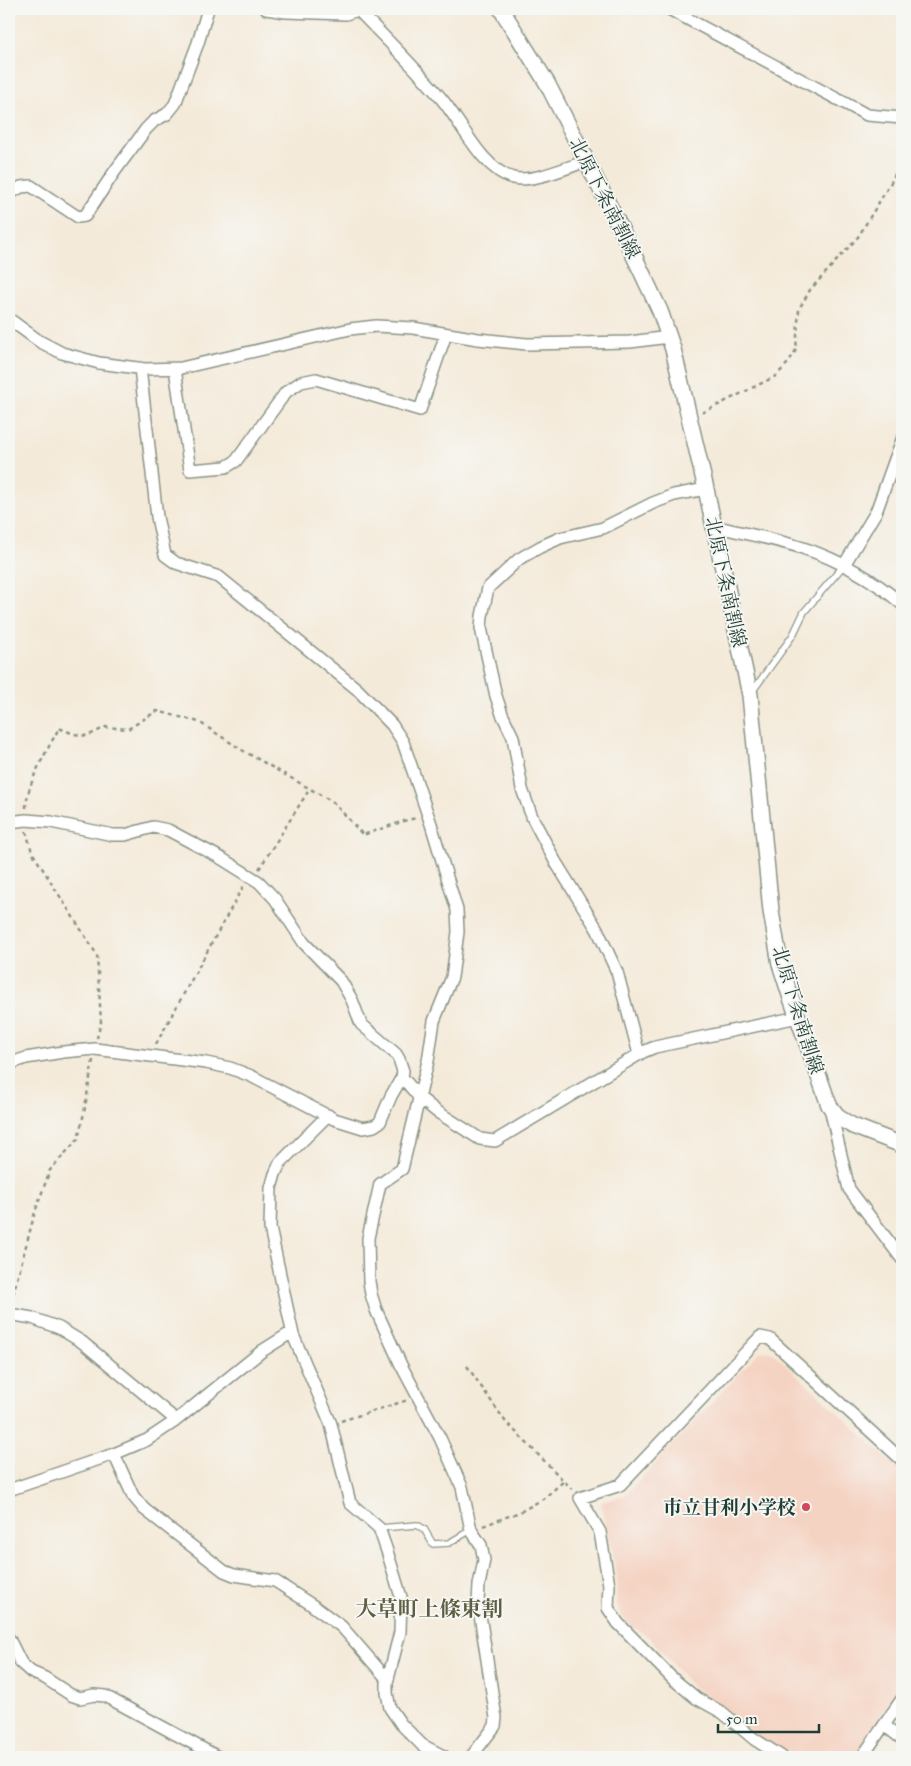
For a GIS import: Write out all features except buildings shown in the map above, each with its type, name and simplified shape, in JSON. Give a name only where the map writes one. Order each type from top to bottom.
[{"type":"main road","name":"北原下条南割線","points":[[502,9],[547,83],[587,161],[660,311],[669,337],[706,489],[750,696],[771,912],[780,964],[798,1017],[829,1105],[839,1118],[853,1126],[902,1145]]},
{"type":"street","points":[[9,194],[21,187],[31,186],[78,217],[86,216],[115,171],[146,129],[154,121],[167,114],[175,104],[198,43],[208,9]]},
{"type":"street","points":[[266,9],[286,12],[346,14],[358,9],[442,99],[483,156],[498,172],[514,178],[530,178],[587,161]]},
{"type":"street","points":[[670,9],[867,116],[902,118]]},
{"type":"street","points":[[9,319],[39,341],[62,353],[99,363],[140,368],[175,368],[320,338],[350,329],[376,326],[413,328],[478,339],[527,344],[630,342],[669,337]]},
{"type":"street","points":[[175,368],[190,470],[226,466],[236,461],[286,392],[301,382],[316,379],[420,410],[446,334]]},
{"type":"street","points":[[140,368],[157,517],[164,555],[176,563],[219,577],[357,689],[392,725],[403,742],[457,910],[458,932],[452,976],[434,1020],[428,1061],[402,1169],[380,1184],[368,1238],[369,1281],[376,1310],[401,1365],[462,1487],[471,1530],[481,1545],[484,1560],[478,1602],[496,1718],[495,1726],[471,1757]]},
{"type":"street","points":[[844,565],[876,512],[902,440]]},
{"type":"street","points":[[639,1054],[617,972],[597,929],[555,861],[532,817],[525,796],[513,737],[496,696],[481,628],[482,616],[488,588],[519,559],[540,547],[560,538],[603,528],[674,495],[706,489]]},
{"type":"street","points":[[714,526],[803,548],[844,565],[870,578],[902,604]]},
{"type":"street","points":[[9,822],[26,820],[51,822],[113,835],[125,835],[153,827],[168,830],[219,857],[251,878],[276,899],[304,943],[341,981],[352,1000],[361,1024],[399,1058],[404,1071],[380,1122],[374,1126],[363,1128],[328,1116],[251,1076],[230,1068],[95,1049],[26,1058],[9,1064]]},
{"type":"street","points":[[402,1077],[419,1097],[436,1111],[480,1139],[495,1141],[639,1054],[655,1047],[798,1017]]},
{"type":"street","points":[[829,1105],[849,1189],[902,1258]]},
{"type":"street","points":[[328,1116],[280,1163],[271,1188],[270,1228],[292,1332],[331,1424],[350,1503],[379,1528],[388,1551],[401,1597],[400,1632],[388,1680],[387,1693],[390,1708],[401,1724],[422,1744],[445,1757]]},
{"type":"street","points":[[9,1314],[58,1328],[82,1342],[176,1420]]},
{"type":"street","points":[[9,1490],[114,1454],[147,1440],[176,1420],[262,1351],[292,1332]]},
{"type":"street","points":[[782,1757],[769,1754],[723,1714],[696,1698],[672,1678],[618,1623],[608,1608],[609,1585],[600,1532],[580,1498],[620,1485],[760,1337],[770,1339],[902,1460]]},
{"type":"street","points":[[114,1454],[133,1496],[144,1509],[224,1571],[234,1575],[275,1581],[312,1605],[342,1627],[388,1680]]},
{"type":"street","points":[[9,1639],[21,1663],[31,1672],[45,1678],[71,1695],[80,1698],[94,1695],[105,1696],[218,1757]]},
{"type":"street","points":[[862,1757],[902,1699]]},
{"type":"street","points":[[884,1725],[902,1739]]},
{"type":"lane","points":[[750,696],[793,636],[804,612],[844,565]]},
{"type":"lane","points":[[379,1528],[417,1525],[424,1529],[433,1544],[449,1543],[471,1530]]},
{"type":"path","points":[[690,419],[776,376],[788,363],[796,350],[799,309],[810,290],[858,237],[893,179],[902,157]]},
{"type":"path","points":[[26,820],[27,800],[37,771],[59,728],[74,734],[87,736],[106,727],[128,729],[157,711],[198,722],[242,750],[333,802],[363,835],[407,820],[428,817]]},
{"type":"path","points":[[149,1056],[251,878],[310,790]]},
{"type":"path","points":[[466,1366],[505,1421],[580,1498]]},
{"type":"path","points":[[331,1424],[391,1407],[418,1396]]},
{"type":"path","points":[[471,1530],[522,1511],[543,1499],[564,1481]]},
{"type":"shaded area","points":[[770,1351],[902,1472],[902,1682],[864,1741],[856,1757],[807,1757],[774,1747],[761,1740],[727,1711],[691,1685],[650,1638],[628,1624],[619,1612],[616,1598],[617,1576],[601,1502],[625,1496],[759,1352]]},
{"type":"place","name":"市立甘利小学校","points":[[806,1507]]},
{"type":"district","name":"大草町上條東割","points":[[429,1609]]}]
